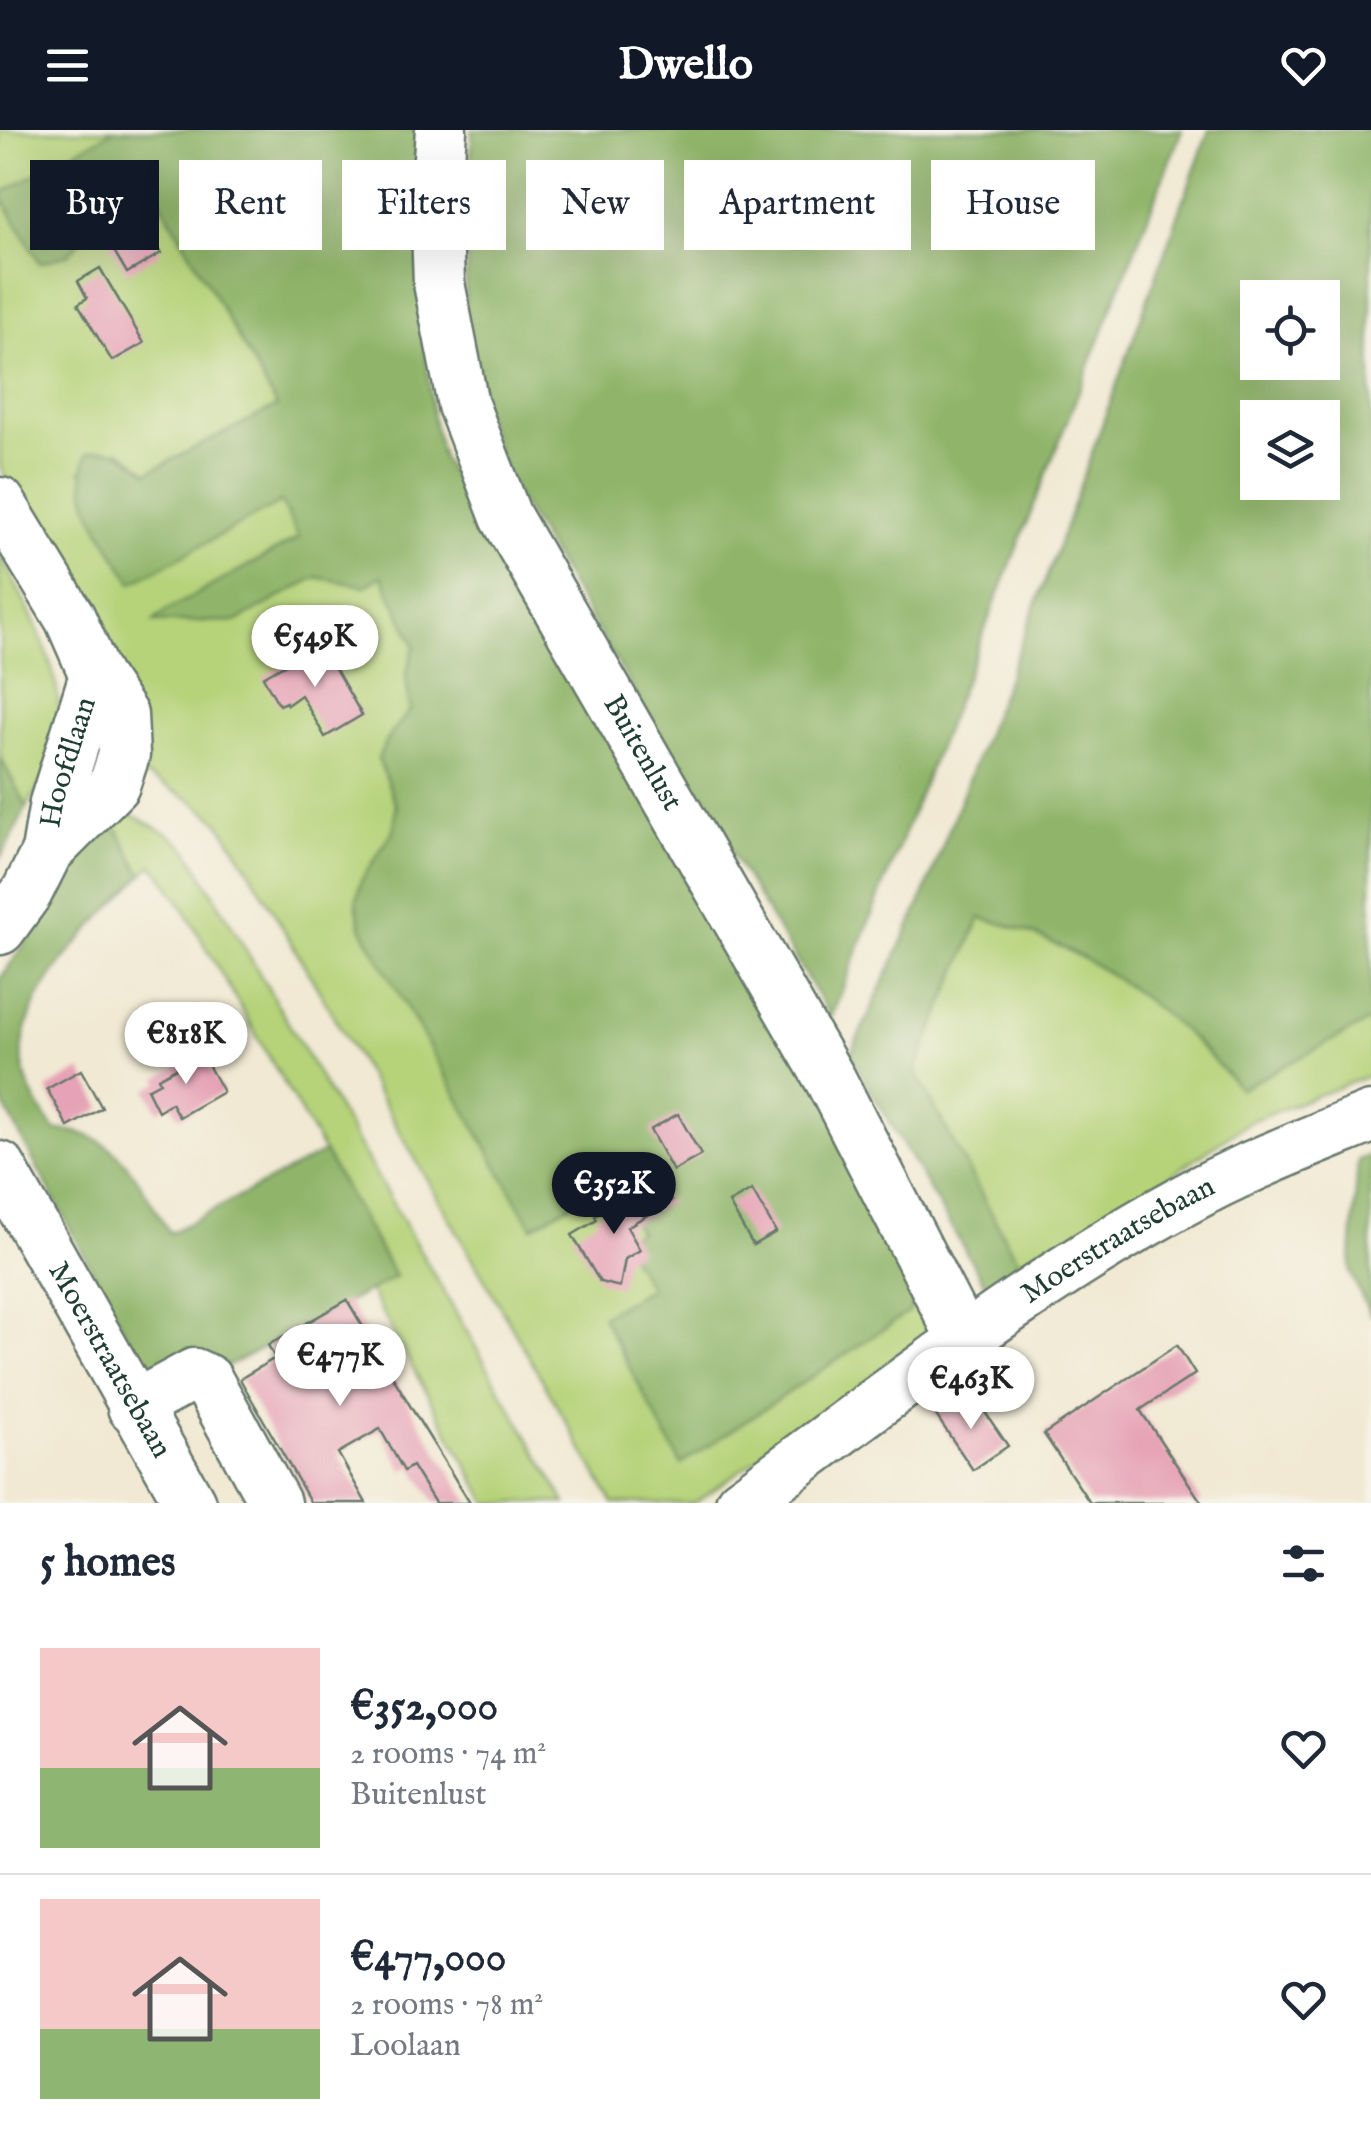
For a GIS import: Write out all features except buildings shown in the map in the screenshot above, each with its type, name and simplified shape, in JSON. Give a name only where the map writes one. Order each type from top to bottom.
[{"type":"street","name":"Buitenlust","points":[[441,130],[436,201],[439,283],[463,405],[506,517],[832,1081],[964,1341]]},
{"type":"street","name":"Hoofdlaan","points":[[0,503],[70,618],[94,675],[56,803],[47,852],[27,892],[0,928]]},
{"type":"street","name":"Moerstraatsebaan","points":[[742,1503],[964,1341],[1102,1248],[1203,1190],[1371,1117]]},
{"type":"street","name":"Moerstraatsebaan","points":[[0,1167],[190,1503]]},
{"type":"street","points":[[133,1407],[194,1374],[207,1380],[275,1503]]},
{"type":"green space","points":[[0,130],[114,130],[61,160],[30,160],[30,178],[1,194],[30,220],[30,250],[64,250],[68,254],[72,250],[159,250],[159,198],[179,234],[179,250],[188,250],[277,406],[148,472],[119,450],[81,471],[281,502],[300,537],[166,611],[155,621],[237,621],[316,577],[365,586],[382,576],[415,645],[406,676],[410,710],[386,741],[395,796],[394,827],[361,881],[533,1227],[608,1181],[639,1232],[622,1242],[650,1288],[602,1316],[930,1273],[936,1316],[924,1341],[694,1503],[613,1503],[219,822],[193,801],[105,754],[103,655],[0,467]]},
{"type":"green space","points":[[114,130],[437,130],[434,160],[342,160],[342,250],[427,250],[421,313],[433,418],[442,458],[930,1273],[909,1312],[681,1464],[602,1316],[650,1288],[622,1241],[639,1231],[608,1182],[532,1227],[362,929],[356,903],[361,881],[393,831],[397,807],[378,758],[410,710],[406,676],[415,645],[382,576],[365,586],[316,577],[237,621],[153,622],[166,611],[299,538],[281,502],[132,583],[96,521],[84,488],[87,454],[112,450],[148,472],[277,406],[188,250],[322,250],[322,160],[179,160],[179,234],[159,198],[159,160],[61,160]]},
{"type":"green space","points":[[472,130],[1182,130],[831,1018],[505,477],[463,347],[467,250],[506,250],[506,160],[471,160]]},
{"type":"green space","points":[[1209,130],[1371,130],[1371,1020],[1240,1089],[1186,1033],[1123,983],[1053,943],[980,918],[915,1071],[1028,1274],[993,1298],[850,1055],[921,902],[1052,563]]},
{"type":"green space","points":[[30,177],[30,246],[0,194]]},
{"type":"green space","points":[[32,250],[72,250],[68,254],[40,263]]},
{"type":"green space","points":[[0,554],[47,652],[59,705],[53,759],[27,807],[0,757]]},
{"type":"green space","points":[[0,757],[27,807],[0,859]]},
{"type":"green space","points":[[101,798],[170,835],[188,850],[566,1503],[488,1503],[370,1291],[395,1276],[184,909],[152,865],[142,875]]},
{"type":"green space","points":[[101,798],[142,875],[59,965],[29,1019],[23,1047],[25,1075],[42,1111],[55,1130],[78,1132],[112,1150],[137,1179],[170,1233],[324,1152],[395,1277],[215,1373],[151,1380],[0,1098],[0,979],[74,874]]},
{"type":"green space","points":[[980,918],[1054,944],[1123,983],[1185,1032],[1240,1089],[1371,1020],[1371,1075],[1250,1121],[1028,1274],[915,1071]]},
{"type":"green space","points":[[1371,1155],[1371,1316],[1350,1272],[1358,1160]]}]
